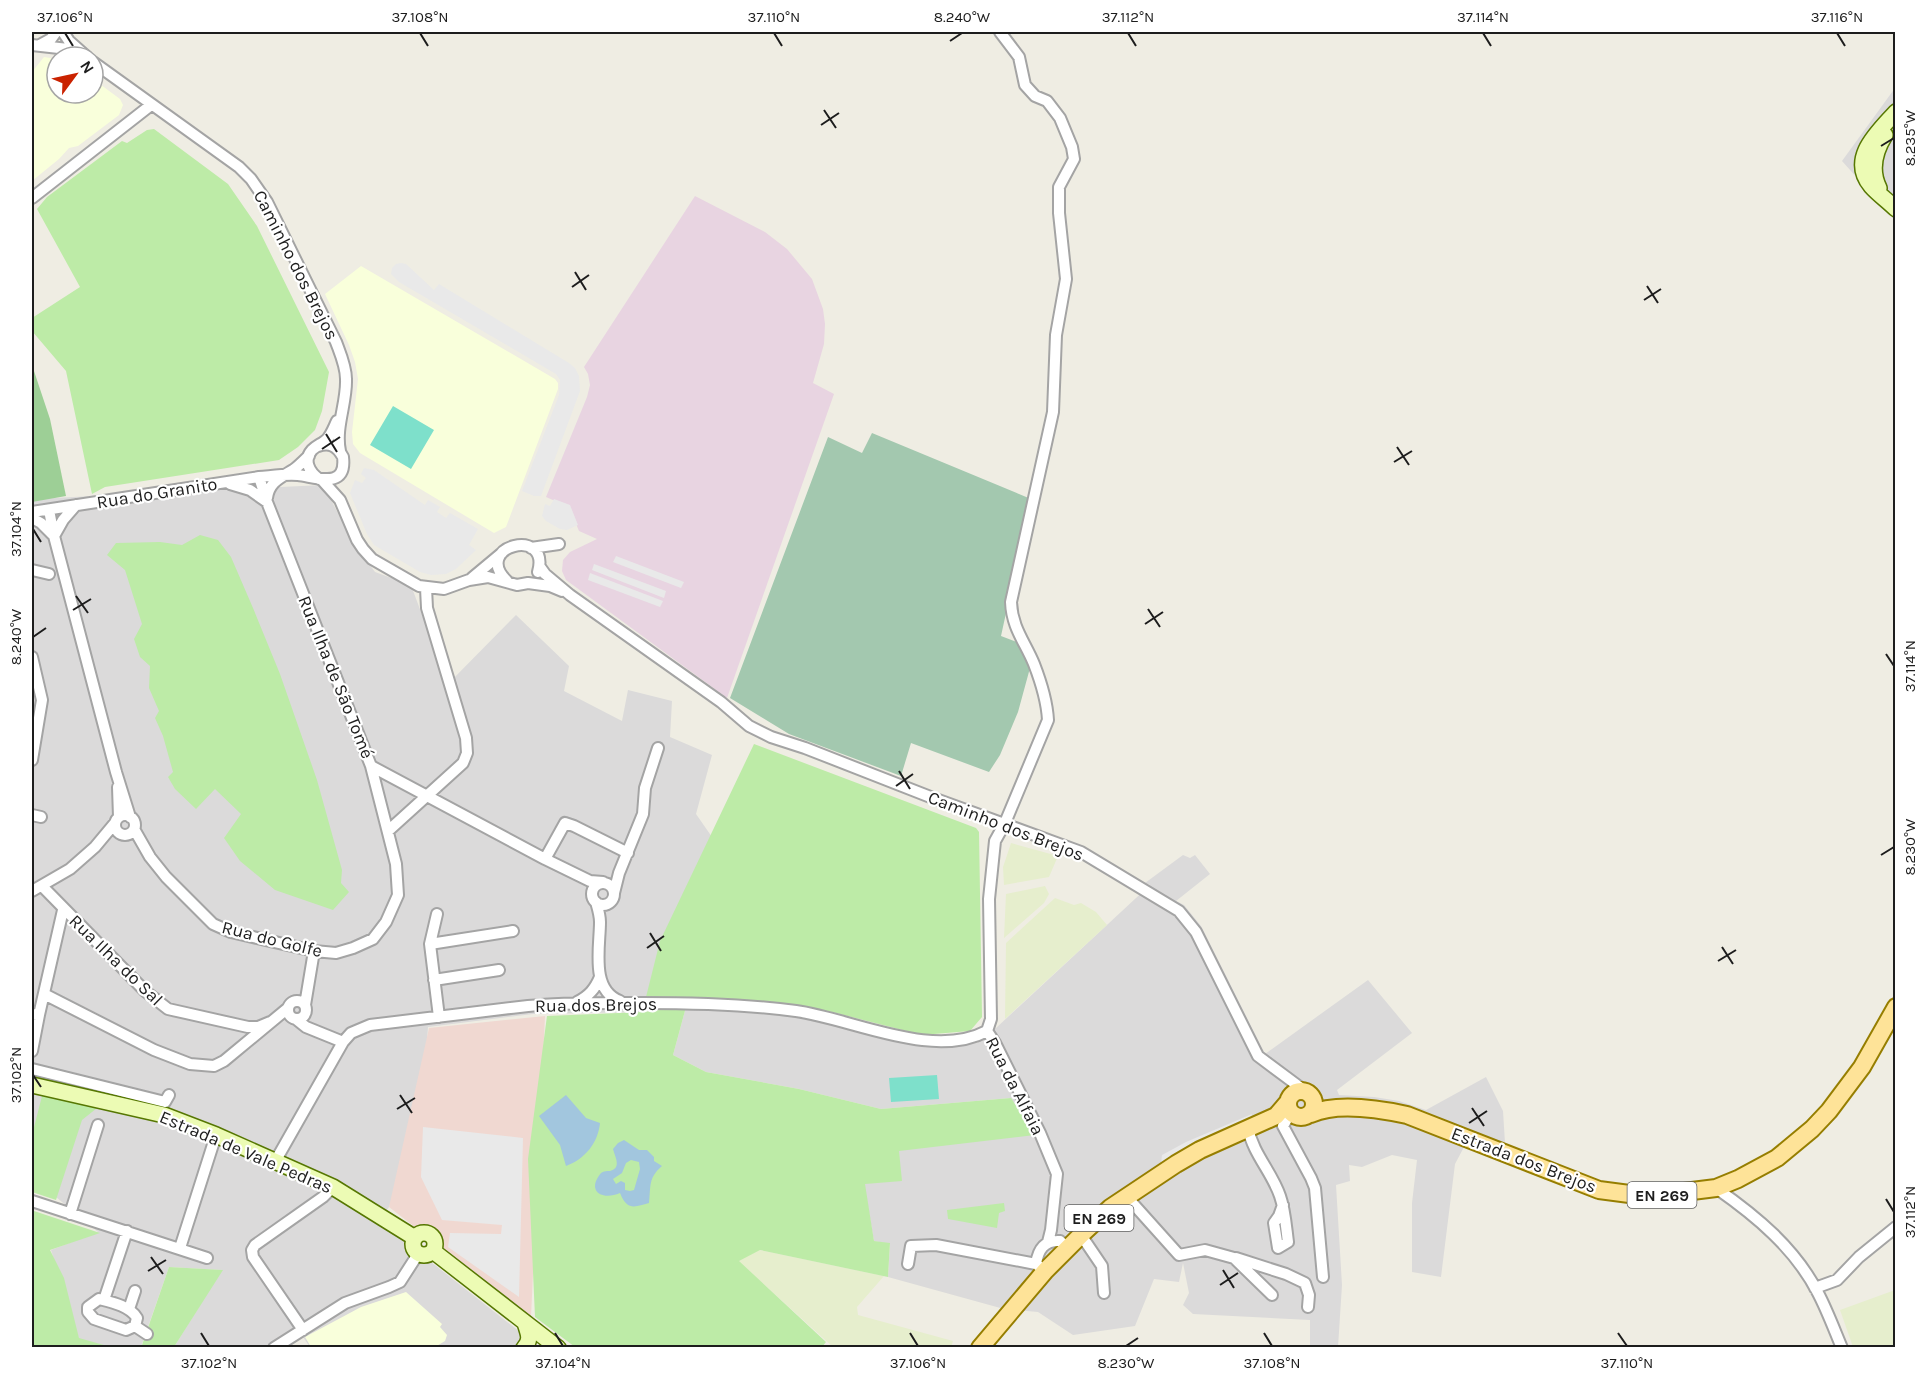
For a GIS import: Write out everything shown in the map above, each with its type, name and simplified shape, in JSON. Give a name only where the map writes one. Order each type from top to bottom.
[{"type":"main road","points":[[1890,204],[1870,185],[1863,173],[1863,158],[1866,147],[1896,112]]},
{"type":"main road","points":[[1890,204],[1876,182],[1874,166],[1878,146],[1896,117]]},
{"type":"main road","name":"Estrada dos Brejos","points":[[1297,1101],[1324,1108],[1375,1109],[1407,1115],[1599,1190],[1637,1195],[1660,1195],[1716,1188],[1777,1158],[1812,1129],[1841,1097],[1862,1067],[1896,1006]]},
{"type":"main road","name":"Estrada de Vale Pedras","points":[[32,1085],[164,1115],[216,1134],[333,1187],[415,1238],[413,1244],[425,1252]]},
{"type":"main road","name":"EN 269","points":[[980,1347],[1041,1268],[1127,1197],[1176,1164],[1276,1116],[1297,1101]]},
{"type":"main road","points":[[425,1252],[558,1347]]},
{"type":"main road","points":[[524,1347],[528,1344],[530,1336],[525,1323]]},
{"type":"street","points":[[36,45],[51,39],[56,32]]},
{"type":"street","points":[[63,32],[73,45]]},
{"type":"street","name":"Rua da Alfaia","points":[[1000,32],[1019,57],[1025,86],[1035,96],[1047,101],[1059,118],[1072,147],[1074,159],[1059,187],[1059,213],[1066,279],[1056,335],[1053,412],[1011,602],[1011,618],[1034,664],[1046,703],[1048,720],[1005,823],[995,841],[989,899],[991,1019],[987,1031],[1023,1098],[1057,1174],[1051,1230],[1048,1242],[1041,1248],[1041,1268]]},
{"type":"street","name":"Caminho dos Brejos","points":[[105,71],[239,167],[251,179],[267,202],[336,342],[347,377],[339,436],[340,451]]},
{"type":"street","points":[[32,198],[150,105]]},
{"type":"street","name":"Caminho dos Brejos","points":[[318,446],[327,440],[344,404]]},
{"type":"street","points":[[340,500],[339,475],[344,463],[340,451],[328,444],[318,446],[309,456],[309,468],[340,500],[357,540],[372,558],[426,588],[444,589],[469,580],[488,577],[517,585],[528,583],[550,586],[570,595]]},
{"type":"street","name":"Rua do Granito","points":[[283,474],[293,470],[309,456]]},
{"type":"street","points":[[267,502],[268,489],[283,474]]},
{"type":"street","name":"Rua do Granito","points":[[32,512],[283,474],[321,479]]},
{"type":"street","points":[[321,479],[329,480],[339,475]]},
{"type":"street","name":"Rua Ilha de São Tomé","points":[[259,477],[371,766],[571,872],[590,881],[610,885],[613,897]]},
{"type":"street","points":[[226,483],[250,490],[267,502]]},
{"type":"street","points":[[54,536],[63,520],[76,505]]},
{"type":"street","points":[[49,510],[116,772],[130,817],[134,822],[128,833],[95,847]]},
{"type":"street","points":[[32,518],[41,523],[54,536]]},
{"type":"street","points":[[469,580],[507,548],[516,544],[531,548],[559,544],[540,564],[538,574],[528,583]]},
{"type":"street","points":[[531,548],[545,574],[570,595]]},
{"type":"street","points":[[502,553],[498,565],[507,581]]},
{"type":"street","points":[[32,570],[49,574]]},
{"type":"street","points":[[388,831],[463,763],[466,753],[466,738],[427,608],[426,588]]},
{"type":"street","name":"Caminho dos Brejos","points":[[570,595],[721,702],[805,748],[1081,852],[1179,911],[1196,932],[1258,1056],[1297,1101]]},
{"type":"street","points":[[32,657],[42,700],[32,759]]},
{"type":"street","points":[[599,945],[619,873],[643,814],[645,788],[658,748]]},
{"type":"street","name":"Rua do Golfe","points":[[128,833],[166,877],[213,924],[231,932],[314,951],[336,953],[373,939],[386,922],[398,895],[396,864],[371,766]]},
{"type":"street","points":[[116,772],[115,830],[128,833]]},
{"type":"street","points":[[37,888],[70,869],[95,847],[116,820],[124,815],[130,817]]},
{"type":"street","points":[[545,859],[564,823],[628,853]]},
{"type":"street","name":"Rua Ilha de São Tomé","points":[[571,872],[594,898]]},
{"type":"street","points":[[601,1002],[604,995],[600,983],[600,919],[594,898],[594,887],[603,882]]},
{"type":"street","name":"Rua Ilha do Sal","points":[[37,888],[63,910],[145,991],[168,1009],[258,1027],[292,1011]]},
{"type":"street","points":[[594,898],[606,904],[613,897]]},
{"type":"street","points":[[32,1051],[35,1015],[45,994],[63,910]]},
{"type":"street","points":[[437,914],[430,944],[439,1017]]},
{"type":"street","points":[[430,944],[513,932]]},
{"type":"street","points":[[306,1027],[308,984],[314,951]]},
{"type":"street","points":[[434,980],[499,970]]},
{"type":"street","points":[[600,983],[615,999],[626,1003]]},
{"type":"street","points":[[575,1004],[588,996],[600,983]]},
{"type":"street","points":[[292,1011],[308,984]]},
{"type":"street","points":[[45,994],[154,1050],[190,1064],[214,1066],[271,1021]]},
{"type":"street","points":[[292,1011],[302,1001],[306,1008]]},
{"type":"street","name":"Rua dos Brejos","points":[[276,1160],[343,1042],[351,1033],[370,1025],[530,1006],[601,1002],[763,1006],[811,1013],[910,1039],[933,1042],[977,1036],[987,1031]]},
{"type":"street","points":[[292,1011],[303,1016],[306,1008]]},
{"type":"street","points":[[292,1011],[306,1027],[343,1042]]},
{"type":"street","points":[[245,1026],[250,1039]]},
{"type":"street","points":[[32,1069],[165,1102],[169,1095]]},
{"type":"street","points":[[1297,1101],[1283,1126],[1315,1188],[1323,1276]]},
{"type":"street","points":[[70,1214],[98,1125]]},
{"type":"street","points":[[1249,1128],[1251,1144],[1280,1195],[1282,1205]]},
{"type":"street","points":[[180,1248],[216,1134]]},
{"type":"street","points":[[303,1330],[253,1257],[252,1250],[255,1245],[323,1197],[333,1187]]},
{"type":"street","points":[[1716,1188],[1750,1212],[1777,1237],[1815,1288],[1842,1347]]},
{"type":"street","points":[[1127,1197],[1179,1255],[1205,1250],[1299,1278],[1305,1283],[1309,1295],[1308,1307]]},
{"type":"street","points":[[32,1201],[207,1258]]},
{"type":"street","points":[[1815,1288],[1837,1280],[1859,1257],[1896,1227]]},
{"type":"street","points":[[104,1300],[127,1231]]},
{"type":"street","points":[[1081,1235],[1102,1266],[1104,1293]]},
{"type":"street","points":[[1048,1242],[1059,1241],[1068,1248]]},
{"type":"street","points":[[908,1264],[911,1246],[936,1245],[1041,1268]]},
{"type":"street","points":[[274,1347],[345,1303],[400,1282],[425,1252]]},
{"type":"street","points":[[1234,1258],[1272,1295]]},
{"type":"street","points":[[129,1309],[135,1291]]},
{"type":"street","points":[[99,1299],[129,1309],[137,1317],[135,1326],[126,1330],[94,1319],[90,1316],[88,1306],[99,1299]]},
{"type":"street","points":[[135,1326],[147,1334]]},
{"type":"shaded area","points":[[45,57],[45,105],[105,105],[105,88],[120,99],[123,105],[119,115],[78,146],[69,148],[32,181],[32,72]]},
{"type":"shaded area","points":[[1895,88],[1895,220],[1842,161]]},
{"type":"shaded area","points":[[695,196],[765,232],[787,249],[812,279],[823,309],[825,324],[824,344],[813,383],[834,394],[727,698],[566,580],[562,571],[563,560],[570,552],[597,539],[579,531],[569,507],[546,497],[587,397],[590,385],[584,367]]},
{"type":"shaded area","points":[[401,263],[406,264],[434,290],[439,284],[575,368],[579,376],[580,391],[541,496],[522,491],[559,395],[560,380],[556,374],[399,282],[391,274],[392,268]]},
{"type":"shaded area","points":[[361,266],[555,379],[558,383],[558,389],[506,527],[494,533],[360,453],[353,444],[352,432],[358,379],[355,362],[325,294]]},
{"type":"shaded area","points":[[393,406],[434,430],[411,469],[370,445]]},
{"type":"shaded area","points":[[872,433],[1031,499],[1001,636],[1019,643],[1030,668],[1018,712],[1000,755],[989,772],[911,743],[901,776],[789,734],[730,698],[828,437],[862,453]]},
{"type":"shaded area","points":[[364,468],[374,470],[425,505],[428,500],[440,507],[437,512],[446,518],[450,513],[478,529],[469,545],[476,550],[456,569],[446,574],[431,575],[420,572],[374,545],[350,493],[355,480],[362,483],[366,478],[361,474]]},
{"type":"shaded area","points":[[323,485],[355,545],[375,572],[405,583],[412,588],[448,684],[516,615],[569,666],[564,691],[622,721],[628,690],[672,701],[670,737],[712,755],[696,814],[712,837],[643,1012],[533,1014],[428,1027],[421,1120],[389,1207],[379,1221],[520,1332],[519,1345],[516,1347],[310,1347],[303,1337],[285,1347],[174,1347],[222,1270],[169,1267],[141,1347],[111,1347],[79,1339],[51,1250],[98,1232],[32,1177],[32,499]]},
{"type":"shaded area","points":[[554,499],[570,505],[578,525],[567,530],[560,529],[546,521],[542,516],[545,504],[550,506]]},
{"type":"shaded area","points":[[616,556],[684,582],[681,588],[613,562]]},
{"type":"shaded area","points":[[594,564],[666,591],[664,598],[592,570]]},
{"type":"shaded area","points":[[590,573],[663,601],[660,607],[588,580]]},
{"type":"shaded area","points":[[1011,843],[1058,856],[1049,877],[1004,885],[1003,867]]},
{"type":"shaded area","points":[[1183,855],[1190,858],[1195,855],[1210,874],[1176,901],[1184,905],[1201,926],[1265,1054],[1368,980],[1412,1033],[1337,1090],[1339,1095],[1399,1101],[1426,1110],[1486,1077],[1503,1111],[1505,1143],[1464,1147],[1455,1164],[1441,1277],[1412,1272],[1412,1203],[1417,1160],[1392,1155],[1362,1167],[1349,1165],[1350,1181],[1336,1185],[1342,1285],[1338,1347],[1310,1347],[1310,1320],[1193,1314],[1183,1305],[1189,1293],[1183,1263],[1179,1282],[1154,1279],[1135,1326],[1073,1335],[1038,1312],[1004,1309],[888,1277],[890,1244],[874,1241],[864,1184],[898,1150],[1011,1098],[881,1109],[799,1089],[706,1072],[673,1055],[686,1007],[766,1011],[936,1046],[977,1043],[1150,885],[1145,883]]},
{"type":"shaded area","points":[[1045,886],[1049,894],[1044,903],[1004,938],[1006,894]]},
{"type":"shaded area","points":[[1055,898],[1074,905],[1081,903],[1096,912],[1107,925],[1005,1019],[1006,943]]},
{"type":"shaded area","points":[[545,1016],[531,1317],[389,1207],[429,1028]]},
{"type":"shaded area","points":[[937,1075],[939,1099],[891,1102],[889,1078]]},
{"type":"shaded area","points":[[566,1095],[586,1118],[600,1123],[597,1137],[585,1155],[566,1166],[560,1145],[539,1116]]},
{"type":"shaded area","points":[[1252,1114],[1250,1121],[1161,1164],[1162,1155],[1186,1142]]},
{"type":"shaded area","points":[[423,1127],[523,1138],[519,1297],[448,1247],[450,1233],[501,1234],[502,1225],[442,1220],[421,1177]]},
{"type":"shaded area","points":[[624,1140],[639,1150],[647,1150],[654,1157],[654,1161],[662,1166],[652,1178],[649,1203],[632,1206],[626,1203],[620,1193],[607,1196],[598,1193],[595,1185],[601,1173],[614,1170],[617,1165],[613,1149]],"holes":[[[631,1160],[639,1162],[640,1169],[634,1190],[625,1190],[625,1183],[621,1181],[616,1184],[613,1179],[622,1173],[626,1163]]]},
{"type":"shaded area","points":[[759,1250],[884,1276],[857,1307],[858,1315],[953,1341],[951,1347],[888,1348],[886,1345],[884,1348],[833,1347],[738,1261]]},
{"type":"shaded area","points":[[1895,1290],[1895,1347],[1853,1347],[1840,1310]]},
{"type":"shaded area","points":[[406,1292],[442,1324],[440,1327],[447,1335],[445,1341],[435,1347],[311,1347],[305,1337],[361,1307]]},
{"type":"green space","points":[[154,129],[228,184],[257,226],[329,372],[322,411],[315,430],[298,447],[279,460],[105,487],[92,494],[66,371],[32,331],[32,318],[80,287],[37,209],[47,197],[122,141],[127,143],[147,130]]},
{"type":"green space","points":[[32,365],[50,419],[66,496],[32,502]]},
{"type":"green space","points":[[200,535],[218,540],[231,557],[280,674],[317,780],[342,870],[341,883],[349,892],[333,910],[275,890],[240,861],[224,838],[241,814],[215,789],[196,809],[175,789],[168,777],[173,772],[163,736],[155,718],[159,711],[149,688],[150,666],[140,657],[134,639],[142,624],[125,570],[107,555],[116,543],[160,542],[182,545]]},
{"type":"green space","points":[[754,744],[976,828],[979,832],[982,1017],[970,1031],[922,1035],[832,1012],[768,1002],[646,997],[660,941]]},
{"type":"green space","points":[[686,1007],[673,1055],[706,1072],[799,1089],[881,1109],[1011,1098],[1035,1135],[899,1151],[902,1181],[865,1184],[874,1241],[890,1243],[888,1277],[760,1250],[739,1261],[826,1342],[822,1347],[575,1347],[535,1317],[528,1159],[547,1016],[643,1012]]},
{"type":"green space","points":[[42,1096],[97,1108],[82,1120],[56,1200],[32,1192],[32,1135]]},
{"type":"green space","points":[[1004,1203],[1005,1211],[999,1213],[997,1228],[948,1219],[947,1210]]},
{"type":"green space","points":[[32,1212],[100,1233],[50,1250],[64,1278],[79,1338],[111,1347],[32,1347]]},
{"type":"green space","points":[[169,1267],[223,1270],[174,1347],[141,1348]]}]
